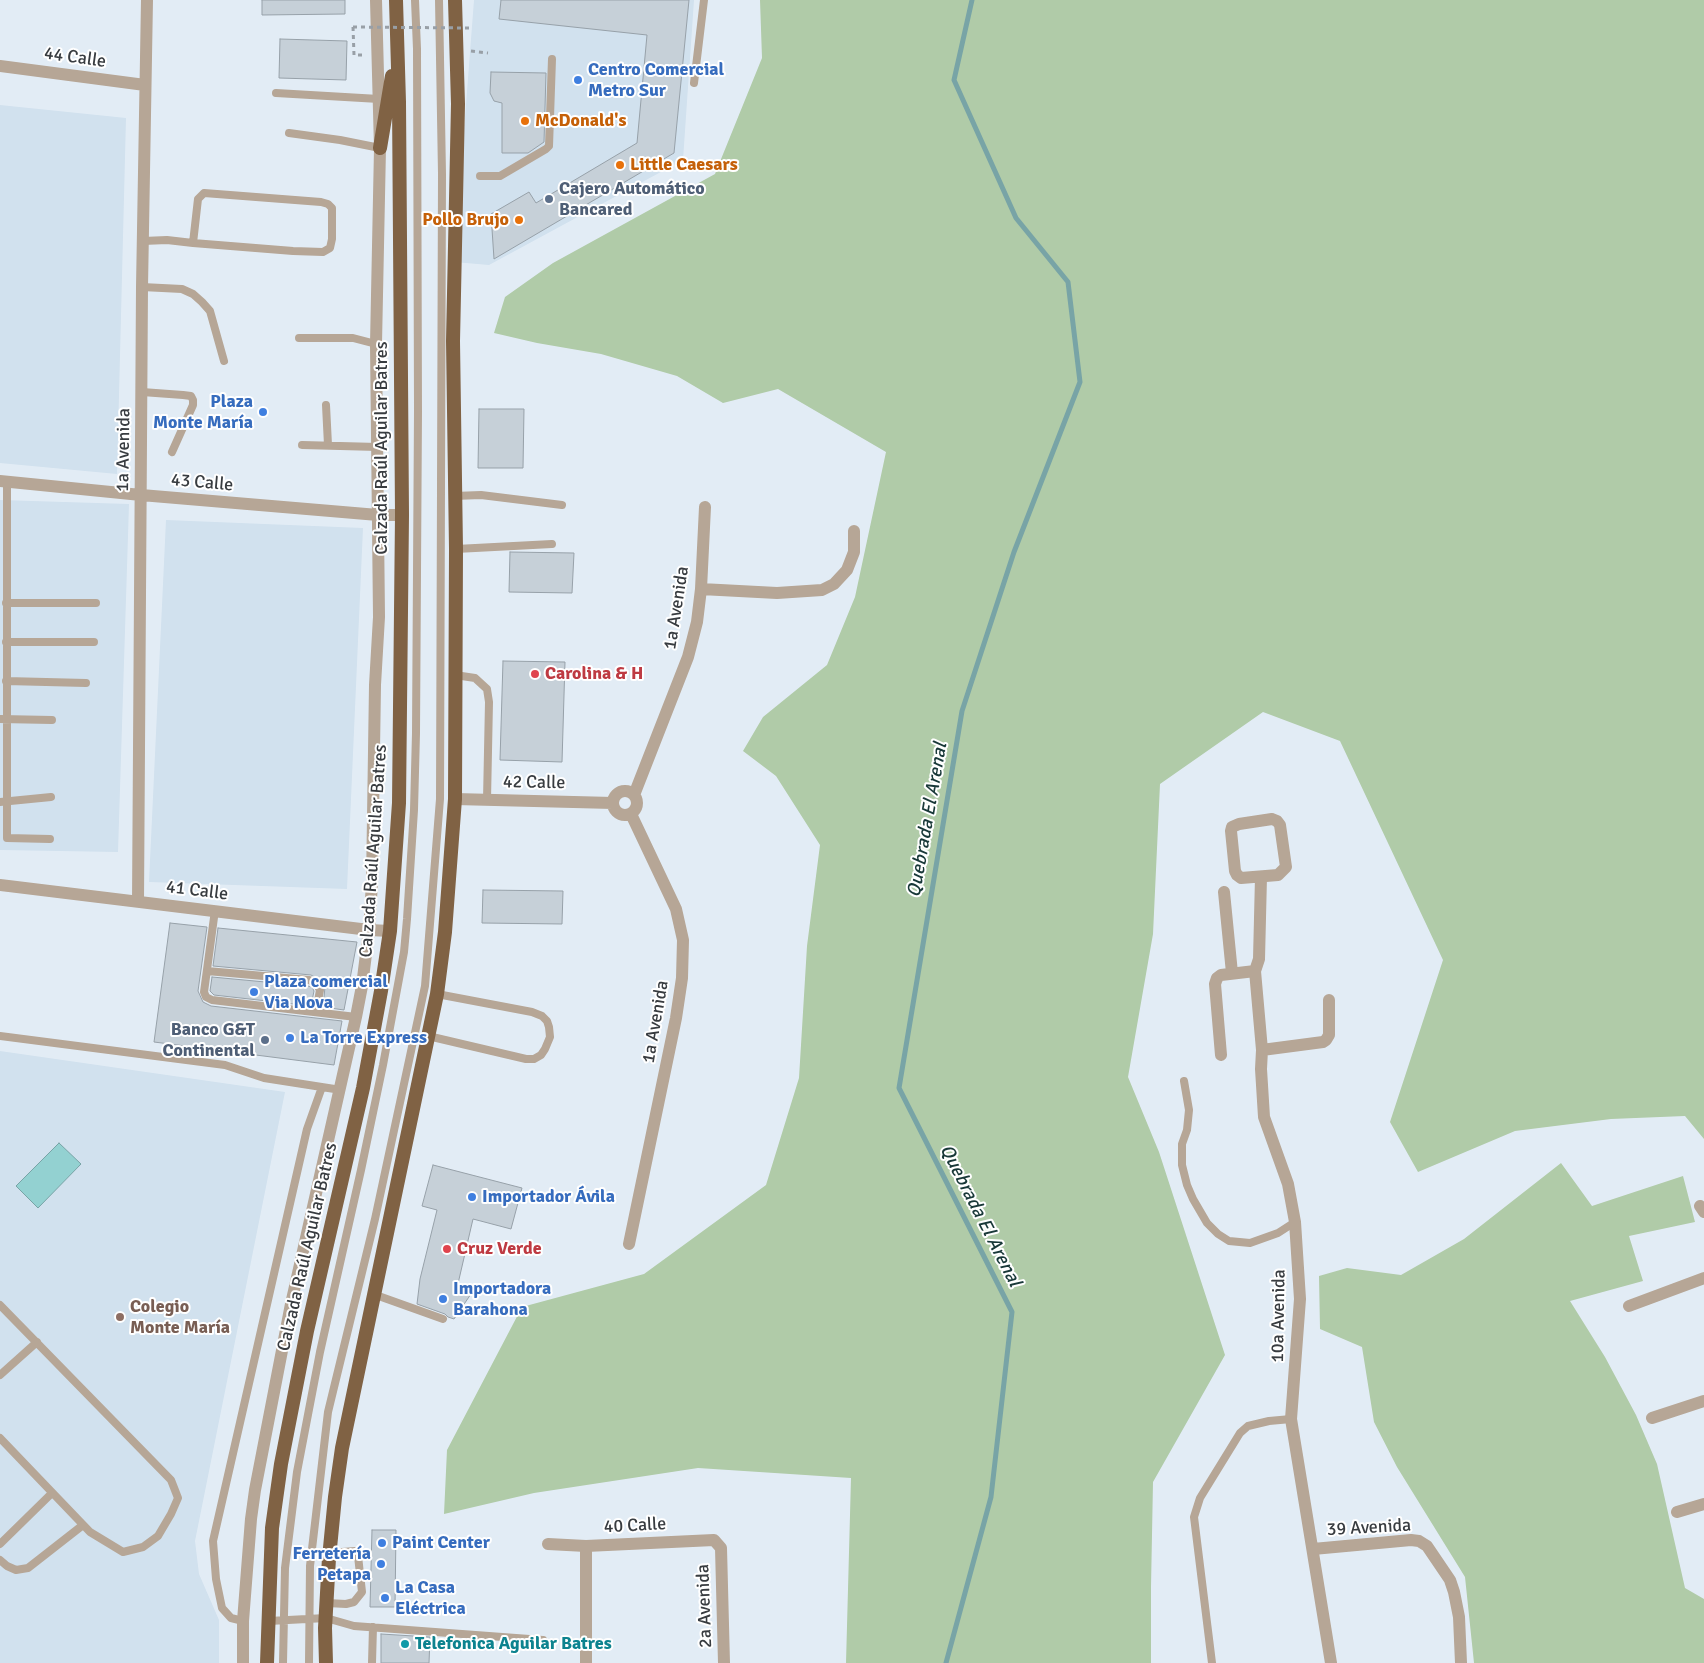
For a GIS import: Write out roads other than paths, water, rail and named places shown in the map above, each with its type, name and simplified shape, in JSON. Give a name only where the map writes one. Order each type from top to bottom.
[{"type":"highway","name":"Calzada Raúl Aguilar Batres","points":[[267,1663],[272,1528],[281,1464],[307,1331],[363,1088],[381,991],[390,931],[400,804],[402,515],[396,0]]},
{"type":"highway","points":[[326,1663],[326,1604],[329,1553],[342,1448],[437,994],[445,932],[455,799],[456,549],[453,322],[458,104],[455,0]]},
{"type":"highway","points":[[380,148],[398,43]]},
{"type":"street","name":"1a Avenida","points":[[138,901],[142,287],[148,0]]},
{"type":"street","points":[[243,1663],[251,1518],[265,1434],[291,1304],[356,1017],[369,930],[372,883],[375,685],[379,617],[376,344],[380,148],[376,0]]},
{"type":"street","name":"44 Calle","points":[[0,66],[145,85]]},
{"type":"street","name":"43 Calle","points":[[3,482],[378,515],[402,515]]},
{"type":"street","name":"1a Avenida","points":[[634,795],[688,657],[697,622],[705,507]]},
{"type":"street","points":[[700,589],[777,593],[822,590],[834,584],[847,570],[854,552],[854,531]]},
{"type":"street","points":[[622,791],[628,791],[634,795],[638,803],[631,814],[623,815],[614,809],[613,803],[617,794],[622,791]]},
{"type":"street","name":"42 Calle","points":[[455,799],[613,803]]},
{"type":"street","name":"1a Avenida","points":[[629,1244],[676,1018],[682,978],[683,940],[676,909],[631,814]]},
{"type":"street","points":[[1272,819],[1280,825],[1286,867],[1278,875],[1261,877],[1241,878],[1237,875],[1231,831],[1232,827],[1239,824],[1272,819]]},
{"type":"street","name":"10a Avenida","points":[[1261,877],[1259,959],[1255,971],[1262,1050],[1261,1069],[1264,1117],[1288,1184],[1295,1222],[1300,1299],[1291,1419],[1331,1663]]},
{"type":"street","name":"41 Calle","points":[[0,885],[390,931]]},
{"type":"street","points":[[1224,892],[1232,974]]},
{"type":"street","points":[[1221,1055],[1215,984],[1217,978],[1221,975],[1255,971]]},
{"type":"street","points":[[1262,1050],[1326,1040],[1329,1035],[1329,1000]]},
{"type":"street","points":[[1629,1306],[1704,1278]]},
{"type":"street","points":[[1652,1418],[1704,1401]]},
{"type":"street","points":[[1677,1512],[1704,1504]]},
{"type":"street","name":"40 Calle","points":[[548,1544],[586,1546],[712,1539],[721,1548]]},
{"type":"street","name":"39 Avenida","points":[[1313,1549],[1411,1540],[1427,1546],[1450,1580],[1454,1592],[1459,1617],[1461,1663]]},
{"type":"street","points":[[586,1546],[586,1663]]},
{"type":"street","name":"2a Avenida","points":[[721,1548],[724,1663]]},
{"type":"lane","points":[[284,1663],[286,1568],[297,1472],[320,1352],[383,1065],[404,952],[407,920],[414,810],[416,733],[418,411],[417,49],[415,0]]},
{"type":"lane","points":[[309,1663],[310,1566],[328,1412],[375,1219],[425,986],[427,966],[440,799],[442,174],[439,0]]},
{"type":"lane","points":[[694,83],[704,0]]},
{"type":"lane","points":[[480,176],[500,176],[549,146],[552,59]]},
{"type":"lane","points":[[276,93],[379,100]]},
{"type":"lane","points":[[289,133],[380,148]]},
{"type":"lane","points":[[143,241],[167,240],[193,242],[323,252],[330,248],[332,239],[332,208],[328,204],[321,202],[204,193],[198,198],[193,242]]},
{"type":"lane","points":[[142,287],[182,289],[193,294],[202,302],[210,311],[224,361]]},
{"type":"lane","points":[[299,338],[353,338],[376,344]]},
{"type":"lane","points":[[142,392],[183,394],[190,396],[193,400],[193,405],[172,452]]},
{"type":"lane","points":[[326,405],[328,445]]},
{"type":"lane","points":[[302,445],[378,446]]},
{"type":"lane","points":[[3,482],[6,603],[3,760],[4,838],[50,838]]},
{"type":"lane","points":[[454,496],[481,495],[562,505]]},
{"type":"lane","points":[[456,549],[552,544]]},
{"type":"lane","points":[[6,603],[96,603]]},
{"type":"lane","points":[[6,642],[94,642]]},
{"type":"lane","points":[[455,675],[475,678],[487,689],[489,702],[487,800]]},
{"type":"lane","points":[[6,681],[86,683]]},
{"type":"lane","points":[[4,719],[52,720]]},
{"type":"lane","points":[[3,802],[51,797]]},
{"type":"lane","points":[[215,910],[204,992],[206,997],[212,1000],[356,1017]]},
{"type":"lane","points":[[207,971],[309,980],[316,983],[320,990],[316,1012]]},
{"type":"lane","points":[[428,1036],[526,1059],[534,1059],[541,1055],[550,1037],[547,1021],[542,1016],[532,1012],[437,994]]},
{"type":"lane","points":[[0,1036],[225,1065],[264,1078],[340,1090]]},
{"type":"lane","points":[[1184,1081],[1189,1110],[1187,1130],[1182,1144],[1182,1165],[1193,1200],[1207,1223],[1218,1234],[1229,1241],[1250,1243],[1278,1233],[1295,1222]]},
{"type":"lane","points":[[244,1621],[231,1618],[222,1608],[216,1579],[214,1541],[308,1129],[322,1087]]},
{"type":"lane","points":[[373,1294],[443,1319]]},
{"type":"lane","points":[[0,1305],[171,1480],[178,1498],[158,1536],[143,1547],[123,1552],[90,1532],[0,1438]]},
{"type":"lane","points":[[0,1376],[37,1342]]},
{"type":"lane","points":[[1212,1663],[1194,1517],[1200,1498],[1240,1433],[1248,1426],[1291,1419]]},
{"type":"lane","points":[[0,1544],[52,1493]]},
{"type":"lane","points":[[0,1560],[6,1566],[16,1570],[28,1568],[83,1525]]},
{"type":"lane","points":[[326,1604],[354,1602],[362,1592],[358,1556],[354,1551],[329,1553]]},
{"type":"lane","points":[[269,1621],[326,1618],[354,1626],[543,1640]]},
{"type":"lane","points":[[372,1663],[373,1627]]},
{"type":"waterway","name":"Quebrada El Arenal","points":[[946,1663],[991,1497],[1012,1312],[899,1088],[962,711],[1014,552],[1080,382],[1068,282],[1016,218],[954,80],[972,0]]},
{"type":"place","name":"Centro Comercial Metro Sur","points":[[578,80]]},
{"type":"place","name":"McDonald's","points":[[525,121]]},
{"type":"place","name":"Little Caesars","points":[[620,165]]},
{"type":"place","name":"Cajero Automático Bancared","points":[[549,199]]},
{"type":"place","name":"Pollo Brujo","points":[[519,220]]},
{"type":"place","name":"Plaza Monte María","points":[[263,412]]},
{"type":"place","name":"Carolina & H","points":[[535,674]]},
{"type":"place","name":"Plaza comercial Via Nova","points":[[254,992]]},
{"type":"place","name":"La Torre Express","points":[[290,1038]]},
{"type":"place","name":"Banco G&T Continental","points":[[265,1040]]},
{"type":"place","name":"Importador Ávila","points":[[472,1197]]},
{"type":"place","name":"Cruz Verde","points":[[447,1249]]},
{"type":"place","name":"Importadora Barahona","points":[[443,1299]]},
{"type":"place","name":"Colegio Monte María","points":[[120,1317]]},
{"type":"place","name":"Paint Center","points":[[382,1543]]},
{"type":"place","name":"Ferretería Petapa","points":[[381,1564]]},
{"type":"place","name":"La Casa Eléctrica","points":[[385,1598]]},
{"type":"place","name":"Telefonica Aguilar Batres","points":[[405,1644]]}]
